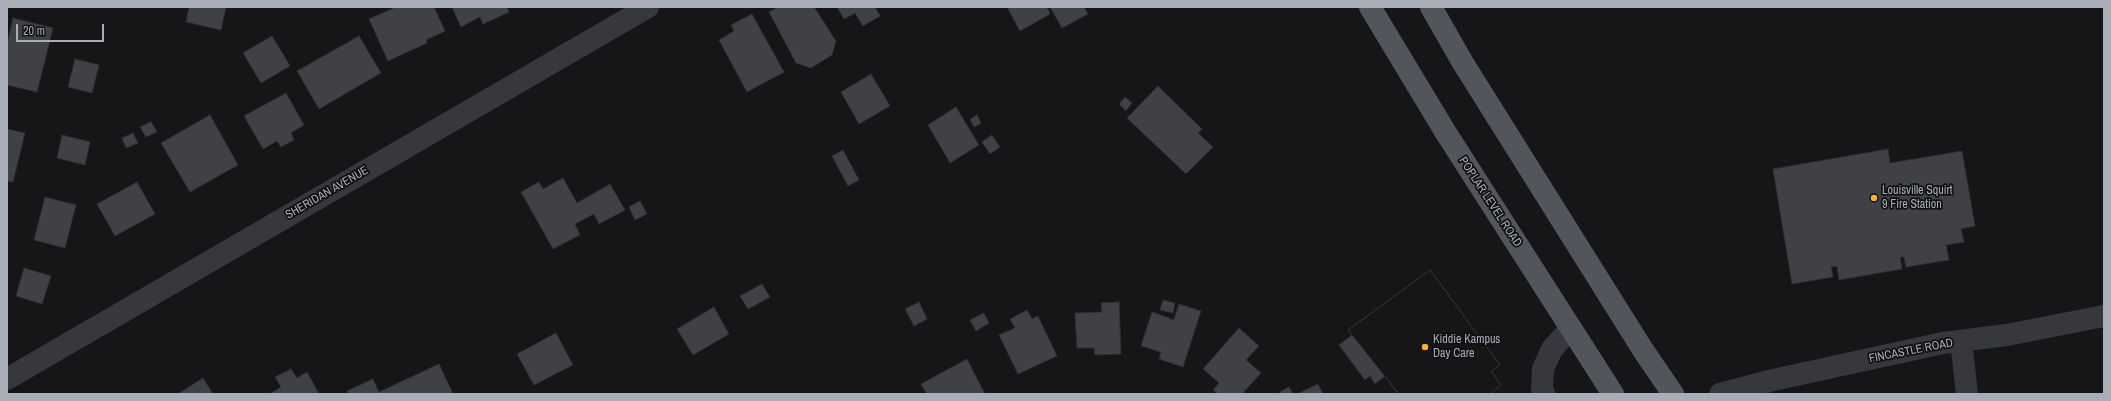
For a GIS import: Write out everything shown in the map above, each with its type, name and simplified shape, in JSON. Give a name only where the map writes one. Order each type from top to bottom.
[{"type":"main road","name":"POPLAR LEVEL ROAD","points":[[1370,7],[1446,133],[1613,394]]},
{"type":"main road","points":[[1431,7],[1463,63],[1643,350],[1673,394]]},
{"type":"street","name":"SHERIDAN AVENUE","points":[[7,379],[648,7]]},
{"type":"street","name":"FINCASTLE ROAD","points":[[1720,394],[1773,380],[1961,341],[2007,335],[2104,316]]},
{"type":"street","points":[[1543,391],[1543,369],[1552,349],[1571,328]]},
{"type":"street","points":[[1961,341],[1968,394]]},
{"type":"building","points":[[189,7],[226,7],[221,30],[186,22]]},
{"type":"building","points":[[396,7],[434,7],[445,31],[426,40],[427,43],[388,61],[369,19]]},
{"type":"building","points":[[452,7],[507,7],[509,12],[483,24],[480,17],[461,27]]},
{"type":"building","points":[[778,7],[814,7],[836,41],[832,55],[811,68],[796,63],[769,12]]},
{"type":"building","points":[[837,7],[875,7],[880,16],[863,26],[855,13],[844,19]]},
{"type":"building","points":[[1007,7],[1047,7],[1050,14],[1020,31]]},
{"type":"building","points":[[1050,7],[1084,7],[1088,14],[1062,28]]},
{"type":"building","points":[[752,14],[784,72],[747,92],[719,40],[734,31],[731,25]]},
{"type":"building","points":[[13,18],[53,28],[37,92],[7,85],[7,44]]},
{"type":"building","points":[[272,36],[290,66],[261,83],[243,53]]},
{"type":"building","points":[[359,36],[381,73],[319,109],[297,71]]},
{"type":"building","points":[[75,59],[99,65],[92,93],[68,87]]},
{"type":"building","points":[[871,74],[890,106],[859,124],[841,92]]},
{"type":"building","points":[[1158,86],[1202,129],[1198,133],[1213,147],[1186,174],[1127,118]]},
{"type":"building","points":[[286,93],[304,125],[291,133],[294,140],[281,147],[277,141],[263,149],[244,116]]},
{"type":"building","points":[[1125,97],[1132,103],[1126,111],[1119,104]]},
{"type":"building","points":[[956,107],[979,145],[950,163],[928,125]]},
{"type":"building","points":[[210,115],[238,165],[190,192],[161,143]]},
{"type":"building","points":[[977,115],[981,123],[974,127],[970,119]]},
{"type":"building","points":[[151,122],[157,132],[146,137],[140,127]]},
{"type":"building","points":[[7,129],[25,133],[13,182],[7,181]]},
{"type":"building","points":[[133,133],[138,143],[126,148],[122,138]]},
{"type":"building","points":[[62,135],[90,142],[85,165],[57,158]]},
{"type":"building","points":[[992,135],[1000,147],[990,154],[982,142]]},
{"type":"building","name":"Louisville Squirt 9 Fire Station","points":[[1888,149],[1890,163],[1962,151],[1975,226],[1961,229],[1964,242],[1946,245],[1949,260],[1906,267],[1904,257],[1900,257],[1902,269],[1839,280],[1837,266],[1831,267],[1833,277],[1792,284],[1773,169]]},
{"type":"building","points":[[843,150],[859,180],[848,186],[832,156]]},
{"type":"building","points":[[563,178],[577,203],[610,184],[625,210],[599,224],[594,214],[575,224],[580,235],[553,249],[521,192],[539,182],[543,189]]},
{"type":"building","points":[[137,182],[155,214],[115,236],[97,204]]},
{"type":"building","points":[[45,197],[76,205],[65,248],[34,240]]},
{"type":"building","points":[[640,201],[647,214],[635,220],[629,207]]},
{"type":"building","points":[[24,268],[51,276],[42,304],[16,296]]},
{"type":"building","name":"Kiddie Kampus Day Care","points":[[1430,270],[1500,365],[1491,371],[1501,385],[1490,394],[1398,394],[1385,376],[1375,384],[1370,376],[1365,380],[1339,345],[1352,335],[1348,330]]},
{"type":"building","name":"Kiddie Kampus Day Care","points":[[1430,270],[1500,365],[1491,371],[1501,385],[1490,394],[1399,394],[1348,330]]},
{"type":"building","points":[[762,284],[770,297],[748,309],[740,296]]},
{"type":"building","points":[[1163,300],[1175,303],[1173,313],[1160,310]]},
{"type":"building","points":[[919,302],[927,319],[914,326],[905,309]]},
{"type":"building","points":[[1119,302],[1121,354],[1095,355],[1094,348],[1077,348],[1075,313],[1102,312],[1101,303]]},
{"type":"building","points":[[1179,304],[1201,311],[1183,367],[1159,359],[1161,352],[1141,346],[1152,312],[1174,320]]},
{"type":"building","points":[[714,307],[729,334],[693,355],[677,329]]},
{"type":"building","points":[[1027,310],[1032,319],[1038,316],[1057,356],[1018,374],[999,335],[1015,328],[1010,319]]},
{"type":"building","points":[[984,313],[989,323],[976,331],[970,320]]},
{"type":"building","points":[[1239,328],[1259,346],[1246,360],[1261,373],[1242,394],[1218,394],[1213,390],[1219,383],[1203,369]]},
{"type":"building","points":[[556,333],[573,365],[534,385],[517,354]]},
{"type":"building","points":[[967,359],[985,394],[927,394],[921,384]]},
{"type":"building","points":[[439,364],[453,394],[348,394],[347,391],[373,379],[379,392]]},
{"type":"building","points":[[291,369],[297,378],[307,372],[319,394],[270,394],[281,387],[275,377]]},
{"type":"building","points":[[203,378],[213,394],[176,394],[181,392]]},
{"type":"building","points":[[1318,384],[1323,394],[1297,394]]},
{"type":"building","points":[[1289,387],[1293,394],[1281,394],[1280,392]]},
{"type":"place","name":"Louisville Squirt 9 Fire Station","points":[[1874,198]]},
{"type":"place","name":"Kiddie Kampus Day Care","points":[[1425,347]]}]
